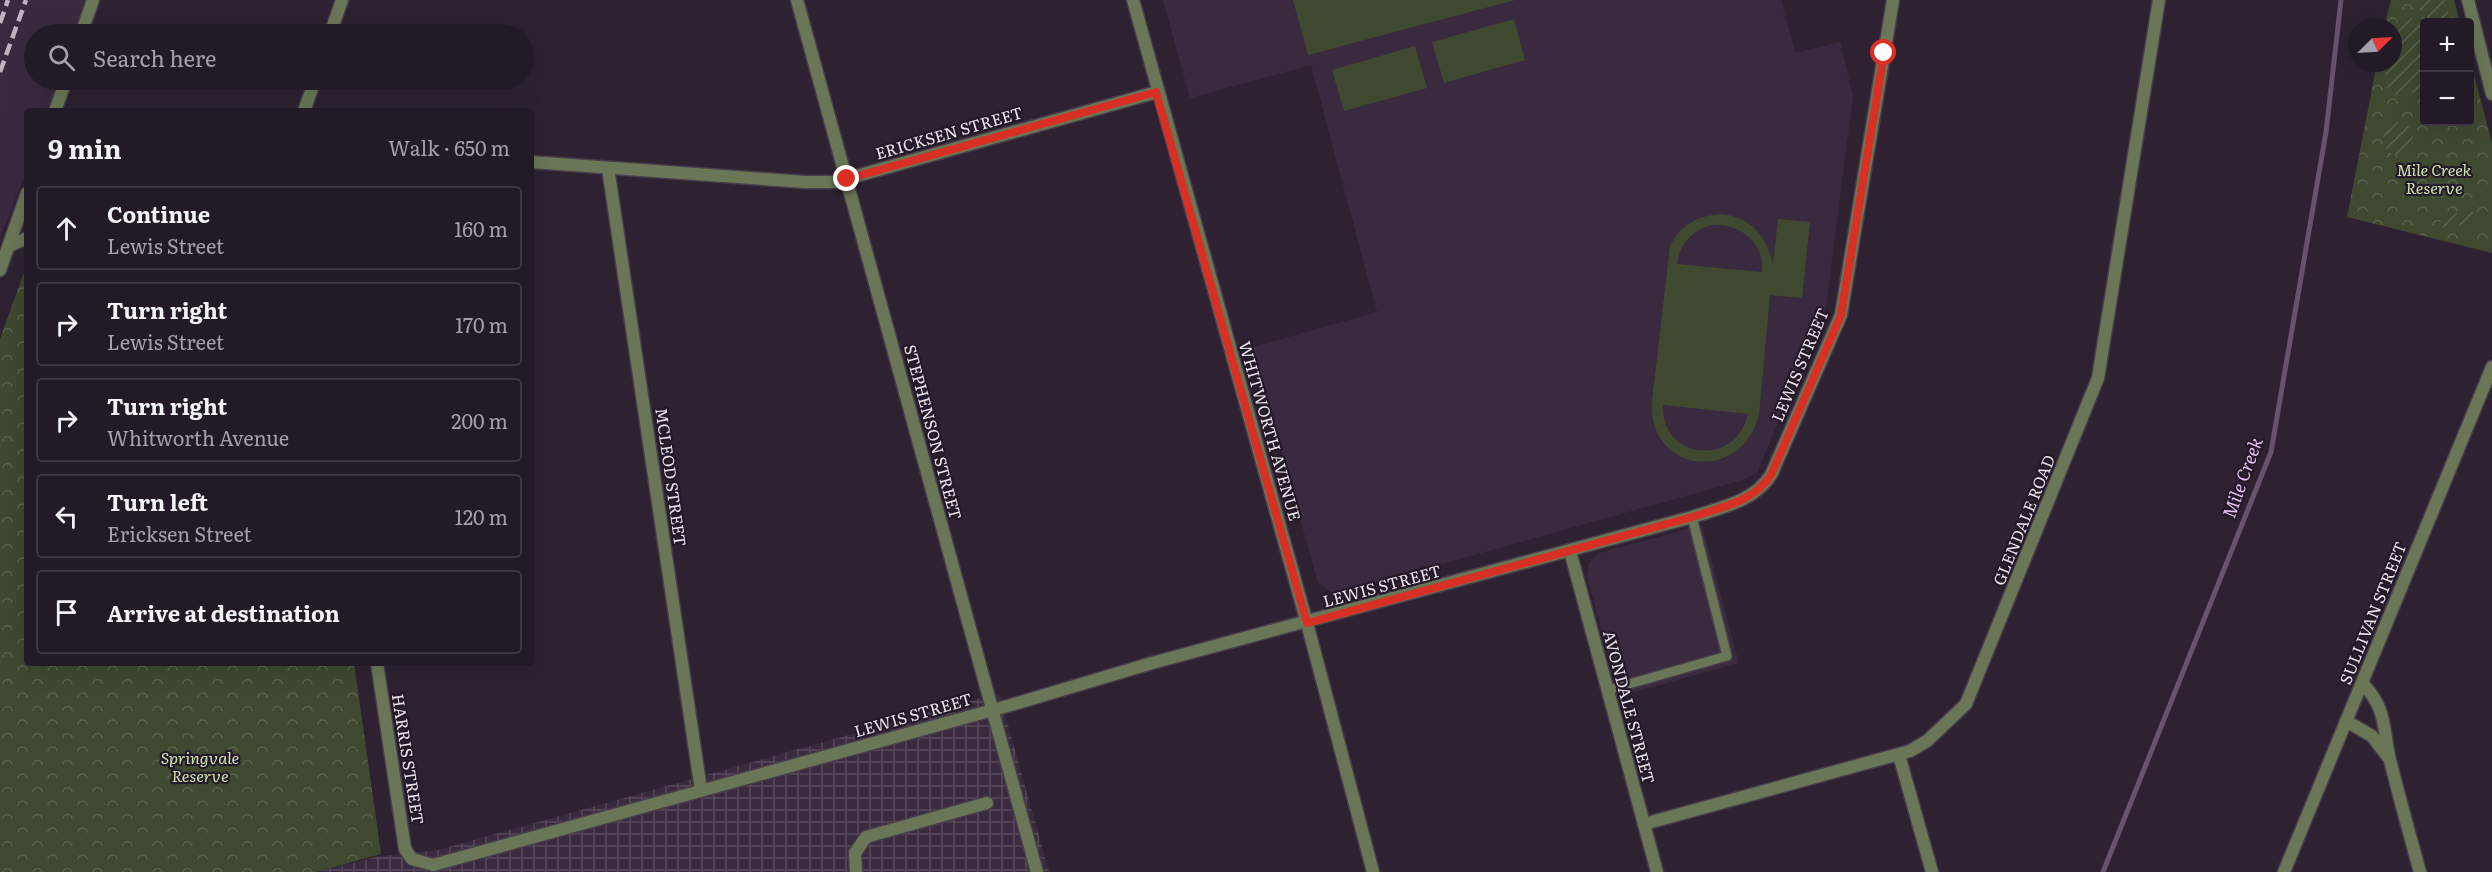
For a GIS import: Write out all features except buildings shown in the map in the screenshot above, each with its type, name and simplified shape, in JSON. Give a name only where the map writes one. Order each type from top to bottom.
[{"type":"street","points":[[85,24],[93,0]]},
{"type":"street","points":[[334,24],[342,0]]},
{"type":"street","name":"STEPHENSON STREET","points":[[797,0],[1037,872]]},
{"type":"street","name":"WHITWORTH AVENUE","points":[[1133,0],[1156,92],[1307,623],[1373,872]]},
{"type":"street","name":"LEWIS STREET","points":[[412,859],[425,865],[440,864],[1152,663],[1307,623],[1692,517],[1743,499],[1761,489],[1771,475],[1841,315],[1893,0]]},
{"type":"street","name":"GLENDALE ROAD","points":[[1644,824],[1899,755],[1927,741],[1966,704],[2090,403],[2098,378],[2159,0]]},
{"type":"street","points":[[2468,0],[2492,94]]},
{"type":"street","points":[[56,108],[62,90]]},
{"type":"street","points":[[305,108],[311,90]]},
{"type":"street","name":"ERICKSEN STREET","points":[[534,162],[805,182],[847,179],[1156,92]]},
{"type":"street","name":"MCLEOD STREET","points":[[608,168],[701,790]]},
{"type":"street","points":[[0,270],[23,215]]},
{"type":"street","points":[[9,246],[24,239]]},
{"type":"street","name":"SULLIVAN STREET","points":[[2284,872],[2492,367]]},
{"type":"street","name":"AVONDALE STREET","points":[[1570,550],[1657,872]]},
{"type":"street","name":"HARRIS STREET","points":[[377,666],[404,841],[412,859]]},
{"type":"street","points":[[2362,683],[2371,692],[2379,707],[2388,739],[2390,760],[2420,872]]},
{"type":"street","points":[[2346,721],[2372,736],[2390,760]]},
{"type":"street","points":[[1899,755],[1932,872]]},
{"type":"street","points":[[856,872],[855,853],[866,837],[987,803]]},
{"type":"lane","points":[[1608,690],[1727,656],[1692,517]]},
{"type":"shaded area","points":[[0,0],[96,0],[86,24],[24,24],[24,90],[60,90],[52,108],[24,108],[24,177],[0,237]]},
{"type":"shaded area","points":[[1163,0],[1781,0],[1795,53],[1840,42],[1853,96],[1826,307],[1757,473],[1743,480],[1334,594],[1318,583],[1253,347],[1377,312],[1311,65],[1190,98]]},
{"type":"shaded area","points":[[1702,525],[1739,663],[1620,696],[1587,577],[1589,563],[1599,553]]},
{"type":"shaded area","points":[[999,693],[1049,872],[317,872],[380,856],[438,850]]},
{"type":"green space","points":[[1293,0],[1515,0],[1308,55]]},
{"type":"green space","name":"Mile Creek Reserve","points":[[2391,0],[2454,0],[2459,18],[2420,18],[2420,126],[2474,126],[2474,75],[2492,143],[2492,253],[2347,217],[2375,72],[2402,72],[2402,18],[2386,18]]},
{"type":"green space","points":[[2415,0],[2445,0],[2450,18],[2428,18],[2419,10]]},
{"type":"green space","points":[[2419,16],[2421,18],[2420,92],[2392,95],[2387,90],[2386,72],[2402,72],[2402,21]]},
{"type":"green space","points":[[1514,19],[1525,60],[1444,83],[1432,42]]},
{"type":"green space","points":[[1415,46],[1427,88],[1344,111],[1332,70]]},
{"type":"green space","points":[[2394,121],[2407,124],[2413,134],[2411,150],[2406,155],[2392,154],[2383,146],[2383,130]]},
{"type":"green space","points":[[2466,210],[2474,212],[2477,219],[2470,228],[2465,229],[2455,224],[2444,228],[2440,225],[2442,214],[2449,211],[2460,214]]},
{"type":"green space","points":[[1723,214],[1742,220],[1757,230],[1767,246],[1773,265],[1778,219],[1810,222],[1802,298],[1770,295],[1759,415],[1749,438],[1734,453],[1715,460],[1696,461],[1679,455],[1664,443],[1654,425],[1652,401],[1670,246],[1685,226],[1706,216]],"holes":[[[1711,225],[1731,227],[1748,236],[1755,243],[1759,252],[1762,272],[1677,264],[1680,250],[1688,239]],[[1663,405],[1748,414],[1741,431],[1729,443],[1715,449],[1700,450],[1686,446],[1674,437],[1666,423]]]},
{"type":"green space","name":"Springvale Reserve","points":[[24,272],[24,666],[354,666],[381,854],[316,872],[0,872],[0,339]]},
{"type":"waterway","name":"Mile Creek","points":[[2103,872],[2271,452],[2326,132],[2341,0]]},
{"type":"railway","points":[[0,23],[8,0]]},
{"type":"railway","points":[[0,72],[26,0]]},
{"type":"route","points":[[847,179],[1156,92],[1307,623],[1692,517],[1743,499],[1761,489],[1771,475],[1841,315],[1875,123],[1884,53]]}]
